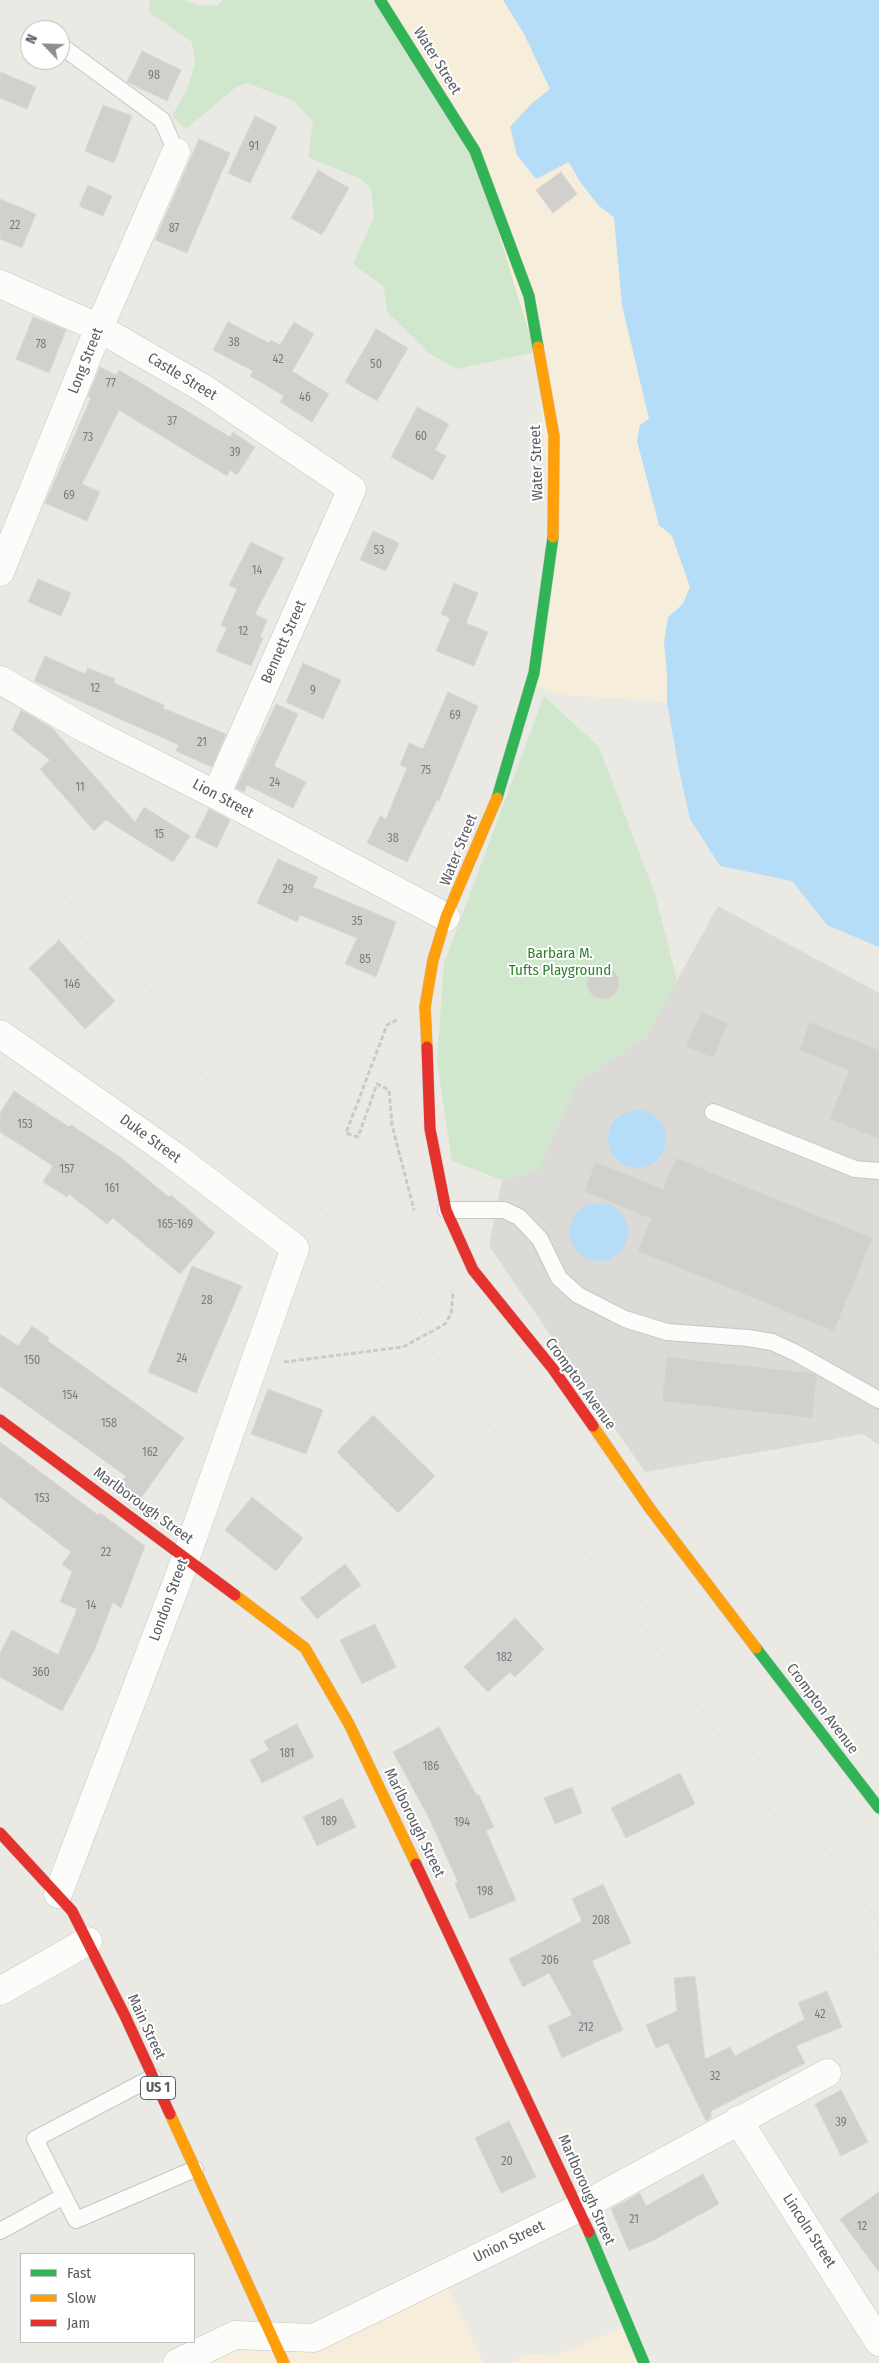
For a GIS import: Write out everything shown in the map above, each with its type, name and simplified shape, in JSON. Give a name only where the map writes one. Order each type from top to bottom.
[{"type":"street","name":"Water Street","points":[[380,0],[475,151],[528,296],[554,436],[553,548],[534,673],[499,792],[446,917]]},
{"type":"street","name":"Long Street","points":[[0,572],[99,328],[176,152]]},
{"type":"street","name":"Castle Street","points":[[0,284],[99,328],[206,390],[352,489]]},
{"type":"street","name":"Bennett Street","points":[[216,795],[352,489]]},
{"type":"street","name":"Lion Street","points":[[0,680],[84,728],[216,795],[446,917]]},
{"type":"street","name":"Crompton Avenue","points":[[446,917],[424,1007],[430,1129],[446,1210],[473,1270],[553,1369],[651,1510],[878,1806]]},
{"type":"street","name":"Duke Street","points":[[0,1034],[173,1155],[295,1248]]},
{"type":"street","name":"London Street","points":[[58,1894],[185,1556],[295,1248]]},
{"type":"street","name":"Marlborough Street","points":[[0,1420],[185,1556],[305,1648],[349,1724],[579,2208],[644,2363]]},
{"type":"street","name":"Main Street","points":[[0,1833],[72,1910],[153,2077],[284,2363]]},
{"type":"street","points":[[0,1991],[88,1941]]},
{"type":"street","name":"Union Street","points":[[177,2363],[235,2334],[314,2338],[579,2208],[827,2073]]},
{"type":"street","name":"Lincoln Street","points":[[738,2120],[879,2342]]},
{"type":"lane","points":[[70,52],[162,120],[176,152]]},
{"type":"lane","points":[[713,1112],[855,1169],[879,1171]]},
{"type":"lane","points":[[446,1210],[504,1210],[518,1217],[540,1239],[560,1278],[578,1295],[625,1319],[667,1332],[748,1338],[772,1342],[796,1352],[879,1400]]},
{"type":"lane","points":[[153,2077],[35,2139],[76,2220],[195,2169]]},
{"type":"lane","points":[[0,2231],[64,2196]]},
{"type":"path","points":[[416,1217],[392,1125],[389,1090],[377,1084],[358,1137],[346,1133],[387,1025],[424,1007]]},
{"type":"path","points":[[253,1366],[404,1346],[445,1324],[451,1314],[453,1295],[448,1286]]},
{"type":"shaded area","points":[[377,0],[503,0],[524,34],[551,89],[531,104],[581,183],[599,206],[614,217],[622,305],[649,419],[659,525],[672,536],[690,587],[683,604],[668,617],[664,643],[667,703],[562,695],[532,684],[551,540],[538,363]]},
{"type":"shaded area","points":[[718,906],[879,993],[879,1445],[863,1434],[645,1472],[489,1246],[502,1180],[538,1170],[577,1082],[646,1036]]},
{"type":"shaded area","points":[[444,2281],[484,2363],[195,2363],[262,2340]]},
{"type":"shaded area","points":[[622,2328],[639,2363],[511,2363],[525,2353],[553,2356]]},
{"type":"green space","points":[[149,0],[184,0],[200,6],[218,5],[223,0],[377,0],[473,149],[535,352],[457,369],[430,354],[387,312],[384,287],[353,264],[374,217],[371,189],[361,179],[308,157],[313,122],[294,101],[247,83],[236,87],[186,129],[172,116],[187,89],[195,64],[192,42],[150,13]]},
{"type":"green space","name":"Barbara M. Tufts Playground","points":[[544,696],[599,747],[655,894],[677,980],[646,1036],[577,1082],[538,1170],[502,1180],[452,1161],[437,1062],[444,964]]},
{"type":"water","points":[[503,0],[879,0],[879,947],[827,925],[792,881],[720,866],[690,819],[667,703],[664,643],[668,617],[683,604],[690,587],[672,536],[659,525],[637,441],[640,425],[649,419],[622,305],[614,217],[599,206],[581,183],[569,162],[536,179],[517,155],[510,127],[531,104],[550,89],[524,34]]},
{"type":"water","points":[[637,1110],[648,1112],[658,1118],[664,1128],[666,1139],[664,1150],[658,1160],[648,1166],[637,1168],[626,1166],[616,1160],[610,1150],[608,1139],[610,1128],[616,1118],[626,1112]]},
{"type":"water","points":[[599,1203],[610,1205],[620,1211],[626,1221],[628,1232],[626,1243],[620,1253],[610,1259],[599,1261],[588,1259],[578,1253],[572,1243],[570,1232],[572,1221],[578,1211],[588,1205]]},
{"type":"building","points":[[142,51],[181,70],[167,101],[127,82]]},
{"type":"building","points":[[0,72],[36,87],[27,109],[0,98]]},
{"type":"building","points":[[103,105],[132,116],[114,163],[85,151]]},
{"type":"building","points":[[255,116],[277,127],[250,183],[228,173]]},
{"type":"building","points":[[199,139],[230,153],[187,253],[155,240]]},
{"type":"building","points":[[318,170],[349,188],[322,235],[291,218]]},
{"type":"building","points":[[561,172],[577,194],[553,213],[536,190]]},
{"type":"building","points":[[88,185],[112,196],[103,216],[79,206]]},
{"type":"building","points":[[0,199],[36,214],[22,248],[0,239]]},
{"type":"building","points":[[33,317],[66,330],[49,373],[16,359]]},
{"type":"building","points":[[228,322],[269,343],[271,340],[280,345],[294,322],[314,334],[292,371],[329,394],[312,422],[280,402],[284,396],[250,376],[253,371],[213,350]]},
{"type":"building","points":[[376,329],[408,348],[377,401],[345,382]]},
{"type":"building","points":[[100,367],[116,375],[119,370],[230,437],[233,432],[255,447],[237,475],[230,470],[227,476],[119,410],[82,484],[100,492],[87,521],[45,503],[91,398],[88,396]]},
{"type":"building","points":[[417,407],[449,424],[435,450],[446,456],[433,480],[391,457]]},
{"type":"building","points":[[373,531],[399,543],[386,571],[360,560]]},
{"type":"building","points":[[251,542],[284,558],[255,614],[267,620],[260,637],[263,638],[251,666],[216,651],[227,628],[221,625],[237,589],[229,585]]},
{"type":"building","points":[[38,579],[71,593],[61,616],[28,602]]},
{"type":"building","points":[[454,583],[478,593],[466,623],[488,632],[474,666],[436,651],[450,618],[441,614]]},
{"type":"building","points":[[45,656],[85,674],[88,668],[115,679],[114,683],[164,705],[163,708],[226,734],[212,767],[176,751],[179,745],[34,681]]},
{"type":"building","points":[[303,663],[341,680],[323,719],[286,702]]},
{"type":"building","points":[[448,692],[478,706],[439,801],[437,800],[407,862],[367,843],[380,816],[386,819],[407,768],[400,765],[409,743],[423,749]]},
{"type":"building","points":[[276,704],[298,714],[274,766],[306,782],[293,808],[247,785],[244,792],[236,788]]},
{"type":"building","points":[[21,710],[52,728],[135,822],[144,807],[190,836],[173,862],[106,820],[94,831],[40,769],[50,760],[12,730]]},
{"type":"building","points":[[209,809],[230,820],[217,848],[195,837]]},
{"type":"building","points":[[278,859],[318,877],[313,887],[396,922],[376,977],[345,964],[357,938],[300,915],[297,922],[257,903]]},
{"type":"building","points":[[59,940],[115,1001],[85,1029],[29,968]]},
{"type":"building","points":[[603,967],[609,968],[614,972],[618,977],[618,989],[614,994],[609,998],[603,999],[597,998],[592,994],[588,989],[587,983],[588,977],[592,972],[597,968]]},
{"type":"building","points":[[701,1012],[728,1023],[713,1058],[686,1047]]},
{"type":"building","points":[[810,1022],[879,1050],[879,1139],[829,1119],[849,1070],[799,1050]]},
{"type":"building","points":[[14,1091],[69,1127],[71,1125],[119,1156],[169,1197],[171,1195],[215,1233],[180,1274],[113,1218],[107,1224],[69,1194],[67,1197],[43,1182],[53,1166],[0,1132],[0,1113]]},
{"type":"building","points":[[676,1158],[872,1238],[834,1331],[638,1251],[651,1219],[584,1191],[596,1162],[663,1189]]},
{"type":"building","points":[[192,1266],[242,1286],[196,1393],[148,1372]]},
{"type":"building","points":[[32,1326],[49,1338],[48,1341],[184,1438],[138,1502],[118,1487],[126,1476],[0,1386],[0,1334],[18,1346]]},
{"type":"building","points":[[667,1357],[811,1373],[817,1376],[812,1418],[662,1401]]},
{"type":"building","points":[[268,1389],[323,1410],[306,1454],[251,1434]]},
{"type":"building","points":[[373,1415],[435,1476],[398,1513],[337,1452]]},
{"type":"building","points":[[0,1442],[98,1515],[100,1513],[145,1546],[121,1608],[113,1602],[94,1651],[62,1711],[0,1677],[0,1653],[12,1630],[58,1655],[77,1609],[60,1602],[72,1572],[62,1564],[71,1552],[0,1497]]},
{"type":"building","points":[[252,1497],[303,1538],[276,1571],[225,1530]]},
{"type":"building","points":[[345,1564],[361,1585],[317,1619],[300,1598]]},
{"type":"building","points":[[515,1618],[544,1649],[515,1677],[510,1672],[488,1692],[464,1667]]},
{"type":"building","points":[[375,1624],[396,1667],[362,1684],[340,1640]]},
{"type":"building","points":[[297,1724],[314,1757],[262,1783],[250,1760],[269,1750],[264,1741]]},
{"type":"building","points":[[439,1727],[477,1796],[479,1795],[494,1827],[486,1831],[516,1900],[470,1919],[455,1884],[458,1882],[428,1816],[393,1752]]},
{"type":"building","points":[[680,1773],[695,1804],[626,1838],[611,1808]]},
{"type":"building","points":[[572,1787],[582,1813],[555,1824],[544,1798]]},
{"type":"building","points":[[342,1798],[356,1827],[317,1846],[303,1817]]},
{"type":"building","points":[[603,1884],[631,1943],[592,1961],[623,2030],[562,2058],[548,2026],[572,2015],[549,1973],[523,1987],[509,1959],[582,1921],[572,1899]]},
{"type":"building","points":[[695,1976],[705,2059],[730,2047],[735,2056],[805,2019],[798,2003],[827,1991],[842,2027],[796,2046],[805,2063],[711,2111],[711,2118],[706,2121],[668,2043],[656,2048],[646,2025],[677,2011],[674,1978]]},
{"type":"building","points":[[841,2090],[868,2142],[841,2156],[815,2104]]},
{"type":"building","points":[[509,2121],[536,2177],[501,2193],[475,2138]]},
{"type":"building","points":[[703,2174],[719,2204],[656,2239],[629,2251],[611,2209],[640,2193],[646,2206]]},
{"type":"building","points":[[879,2192],[879,2272],[840,2219]]},
{"type":"railway","points":[[0,824],[190,1034],[342,1215],[584,1523],[841,1869],[879,1924]]},
{"type":"railway","points":[[0,849],[69,923],[334,1223],[637,1619],[879,1962]]},
{"type":"traffic: fast","points":[[380,0],[475,151],[529,296],[538,347]]},
{"type":"traffic: fast","points":[[497,798],[534,673],[553,537]]},
{"type":"traffic: fast","points":[[756,1648],[879,1808]]},
{"type":"traffic: fast","points":[[589,2232],[644,2363]]},
{"type":"traffic: slow","points":[[538,347],[554,436],[553,537]]},
{"type":"traffic: slow","points":[[427,1047],[425,1007],[433,960],[446,917],[497,798]]},
{"type":"traffic: slow","points":[[593,1426],[651,1510],[756,1648]]},
{"type":"traffic: slow","points":[[235,1595],[305,1648],[349,1724],[416,1864]]},
{"type":"traffic: slow","points":[[170,2114],[284,2363]]},
{"type":"traffic: jam","points":[[427,1047],[430,1129],[446,1210],[473,1270],[553,1369],[593,1426]]},
{"type":"traffic: jam","points":[[0,1420],[235,1595]]},
{"type":"traffic: jam","points":[[0,1833],[72,1911],[125,2016],[170,2114]]},
{"type":"traffic: jam","points":[[416,1864],[589,2232]]}]
